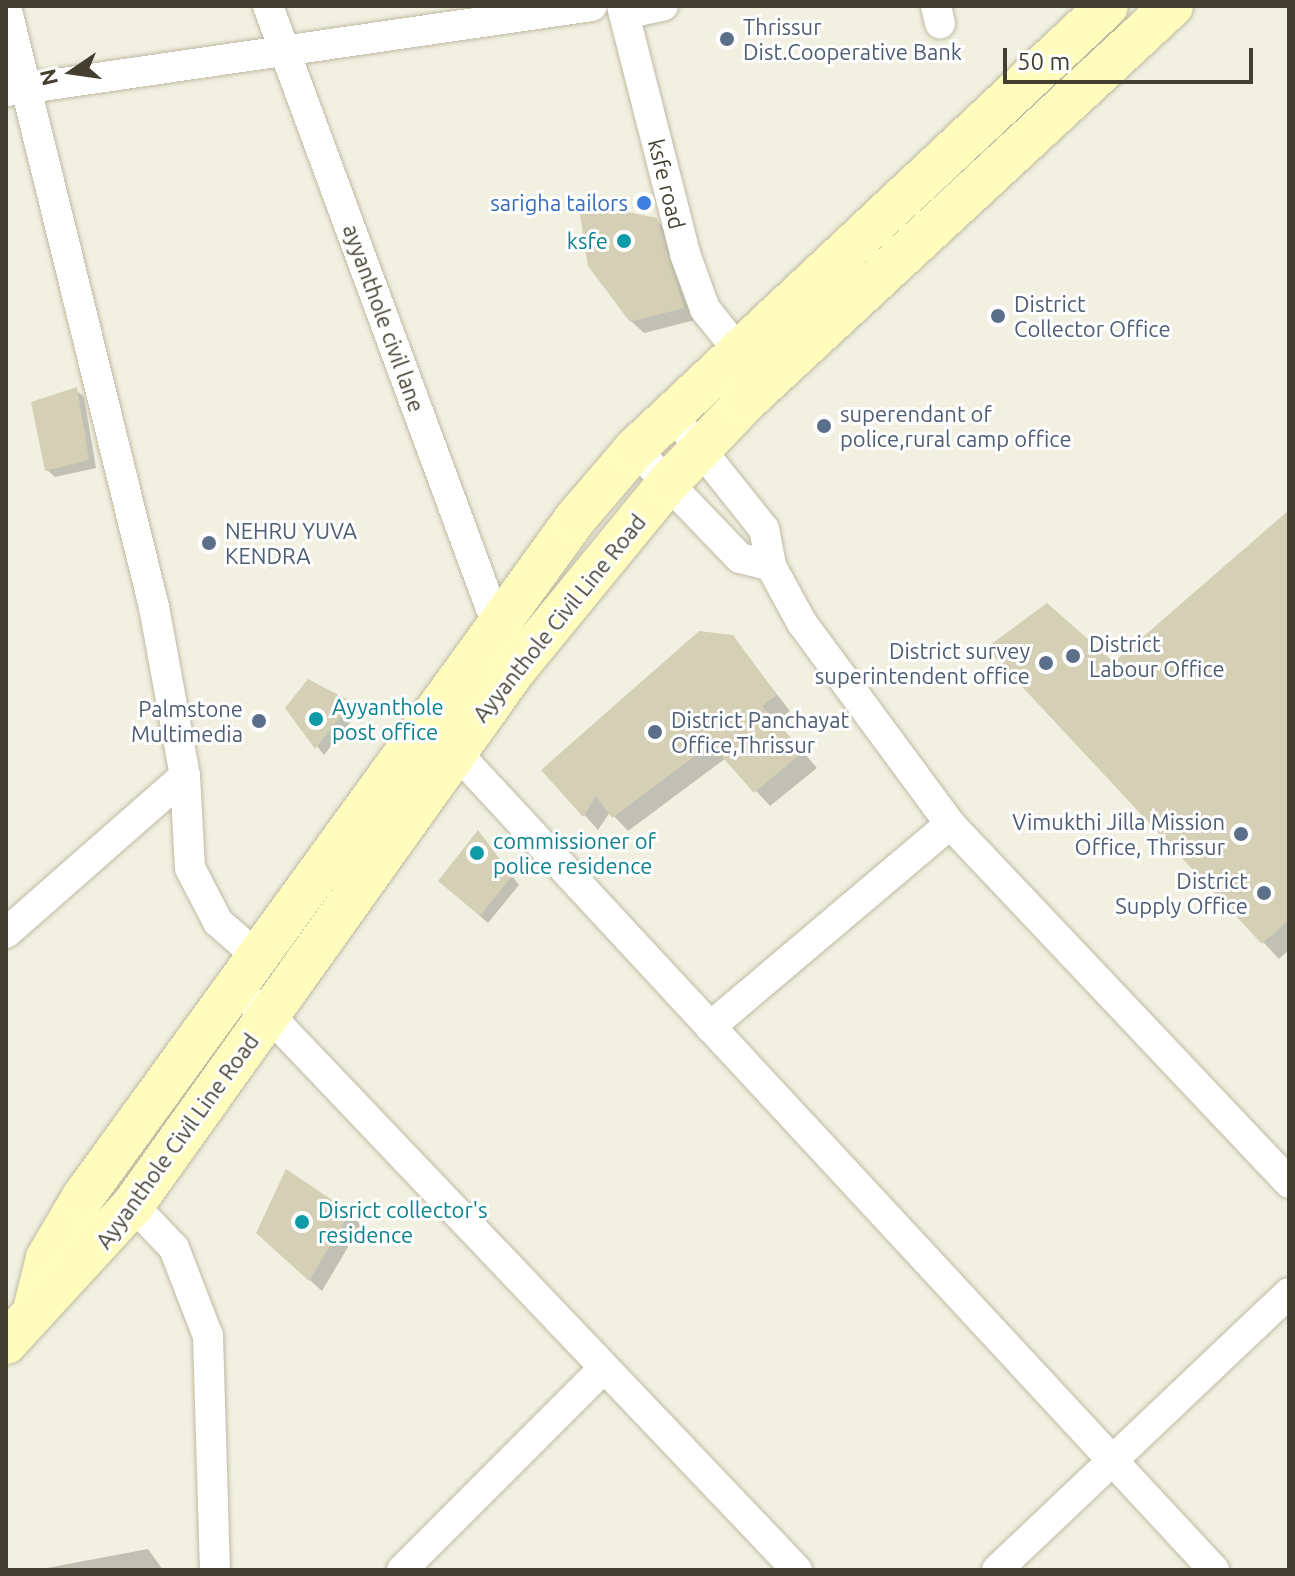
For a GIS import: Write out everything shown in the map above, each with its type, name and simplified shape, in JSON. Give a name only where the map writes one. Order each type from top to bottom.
[{"type":"main road","name":"Ayyanthole Civil Line Road","points":[[35,1306],[47,1258],[83,1197],[635,449],[1107,6]]},
{"type":"main road","name":"Ayyanthole Civil Line Road","points":[[6,1343],[35,1306],[81,1270],[133,1205],[455,751],[668,483],[702,447],[1172,6]]},
{"type":"street","name":"ayyanthole civil lane","points":[[268,6],[499,630]]},
{"type":"street","points":[[16,90],[287,54],[592,6]]},
{"type":"street","points":[[623,10],[663,6]]},
{"type":"street","points":[[6,7],[16,90],[154,607],[185,776],[185,835],[201,897],[269,1015],[797,1570]]},
{"type":"street","name":"ksfe road","points":[[623,10],[685,254],[705,309],[738,350]]},
{"type":"street","points":[[669,416],[702,447],[764,529],[771,566],[802,623],[950,824],[1289,1183]]},
{"type":"street","points":[[635,449],[740,558],[771,566]]},
{"type":"street","points":[[455,751],[1214,1570]]},
{"type":"street","points":[[6,933],[138,810],[185,776]]},
{"type":"street","points":[[710,1027],[950,824]]},
{"type":"street","points":[[133,1205],[174,1248],[208,1336],[215,1570]]},
{"type":"street","points":[[997,1570],[1289,1293]]},
{"type":"street","points":[[417,1566],[603,1369]]},
{"type":"building","name":"ksfe","points":[[578,202],[657,218],[684,308],[630,322],[588,266]]},
{"type":"building","points":[[77,387],[89,460],[45,471],[31,402]]},
{"type":"building","points":[[1289,510],[1289,920],[1262,944],[986,648],[1047,603],[1114,662]]},
{"type":"building","name":"District Panchayat Office,Thrissur","points":[[699,631],[733,635],[777,695],[762,706],[803,752],[754,793],[711,744],[612,818],[596,796],[583,817],[541,770]]},
{"type":"building","name":"Ayyanthole post office","points":[[308,679],[352,702],[315,749],[285,708]]},
{"type":"building","name":"commissioner of police residence","points":[[478,830],[512,876],[480,916],[438,881]]},
{"type":"building","name":"Disrict collector's residence","points":[[286,1169],[350,1212],[309,1281],[256,1233]]},
{"type":"place","name":"Thrissur Dist.Cooperative Bank","points":[[727,39]]},
{"type":"place","name":"sarigha tailors","points":[[644,203]]},
{"type":"place","name":"ksfe","points":[[624,241]]},
{"type":"place","name":"District Collector Office","points":[[998,316]]},
{"type":"place","name":"superendant of police,rural camp office","points":[[824,426]]},
{"type":"place","name":"NEHRU YUVA KENDRA","points":[[209,543]]},
{"type":"place","name":"District Labour Office","points":[[1073,656]]},
{"type":"place","name":"District survey superintendent office","points":[[1046,663]]},
{"type":"place","name":"Ayyanthole post office","points":[[316,719]]},
{"type":"place","name":"Palmstone Multimedia","points":[[259,721]]},
{"type":"place","name":"District Panchayat Office,Thrissur","points":[[655,732]]},
{"type":"place","name":"Vimukthi Jilla Mission Office, Thrissur","points":[[1241,834]]},
{"type":"place","name":"commissioner of police residence","points":[[477,853]]},
{"type":"place","name":"District Supply Office","points":[[1264,893]]},
{"type":"place","name":"Disrict collector's residence","points":[[302,1222]]}]
